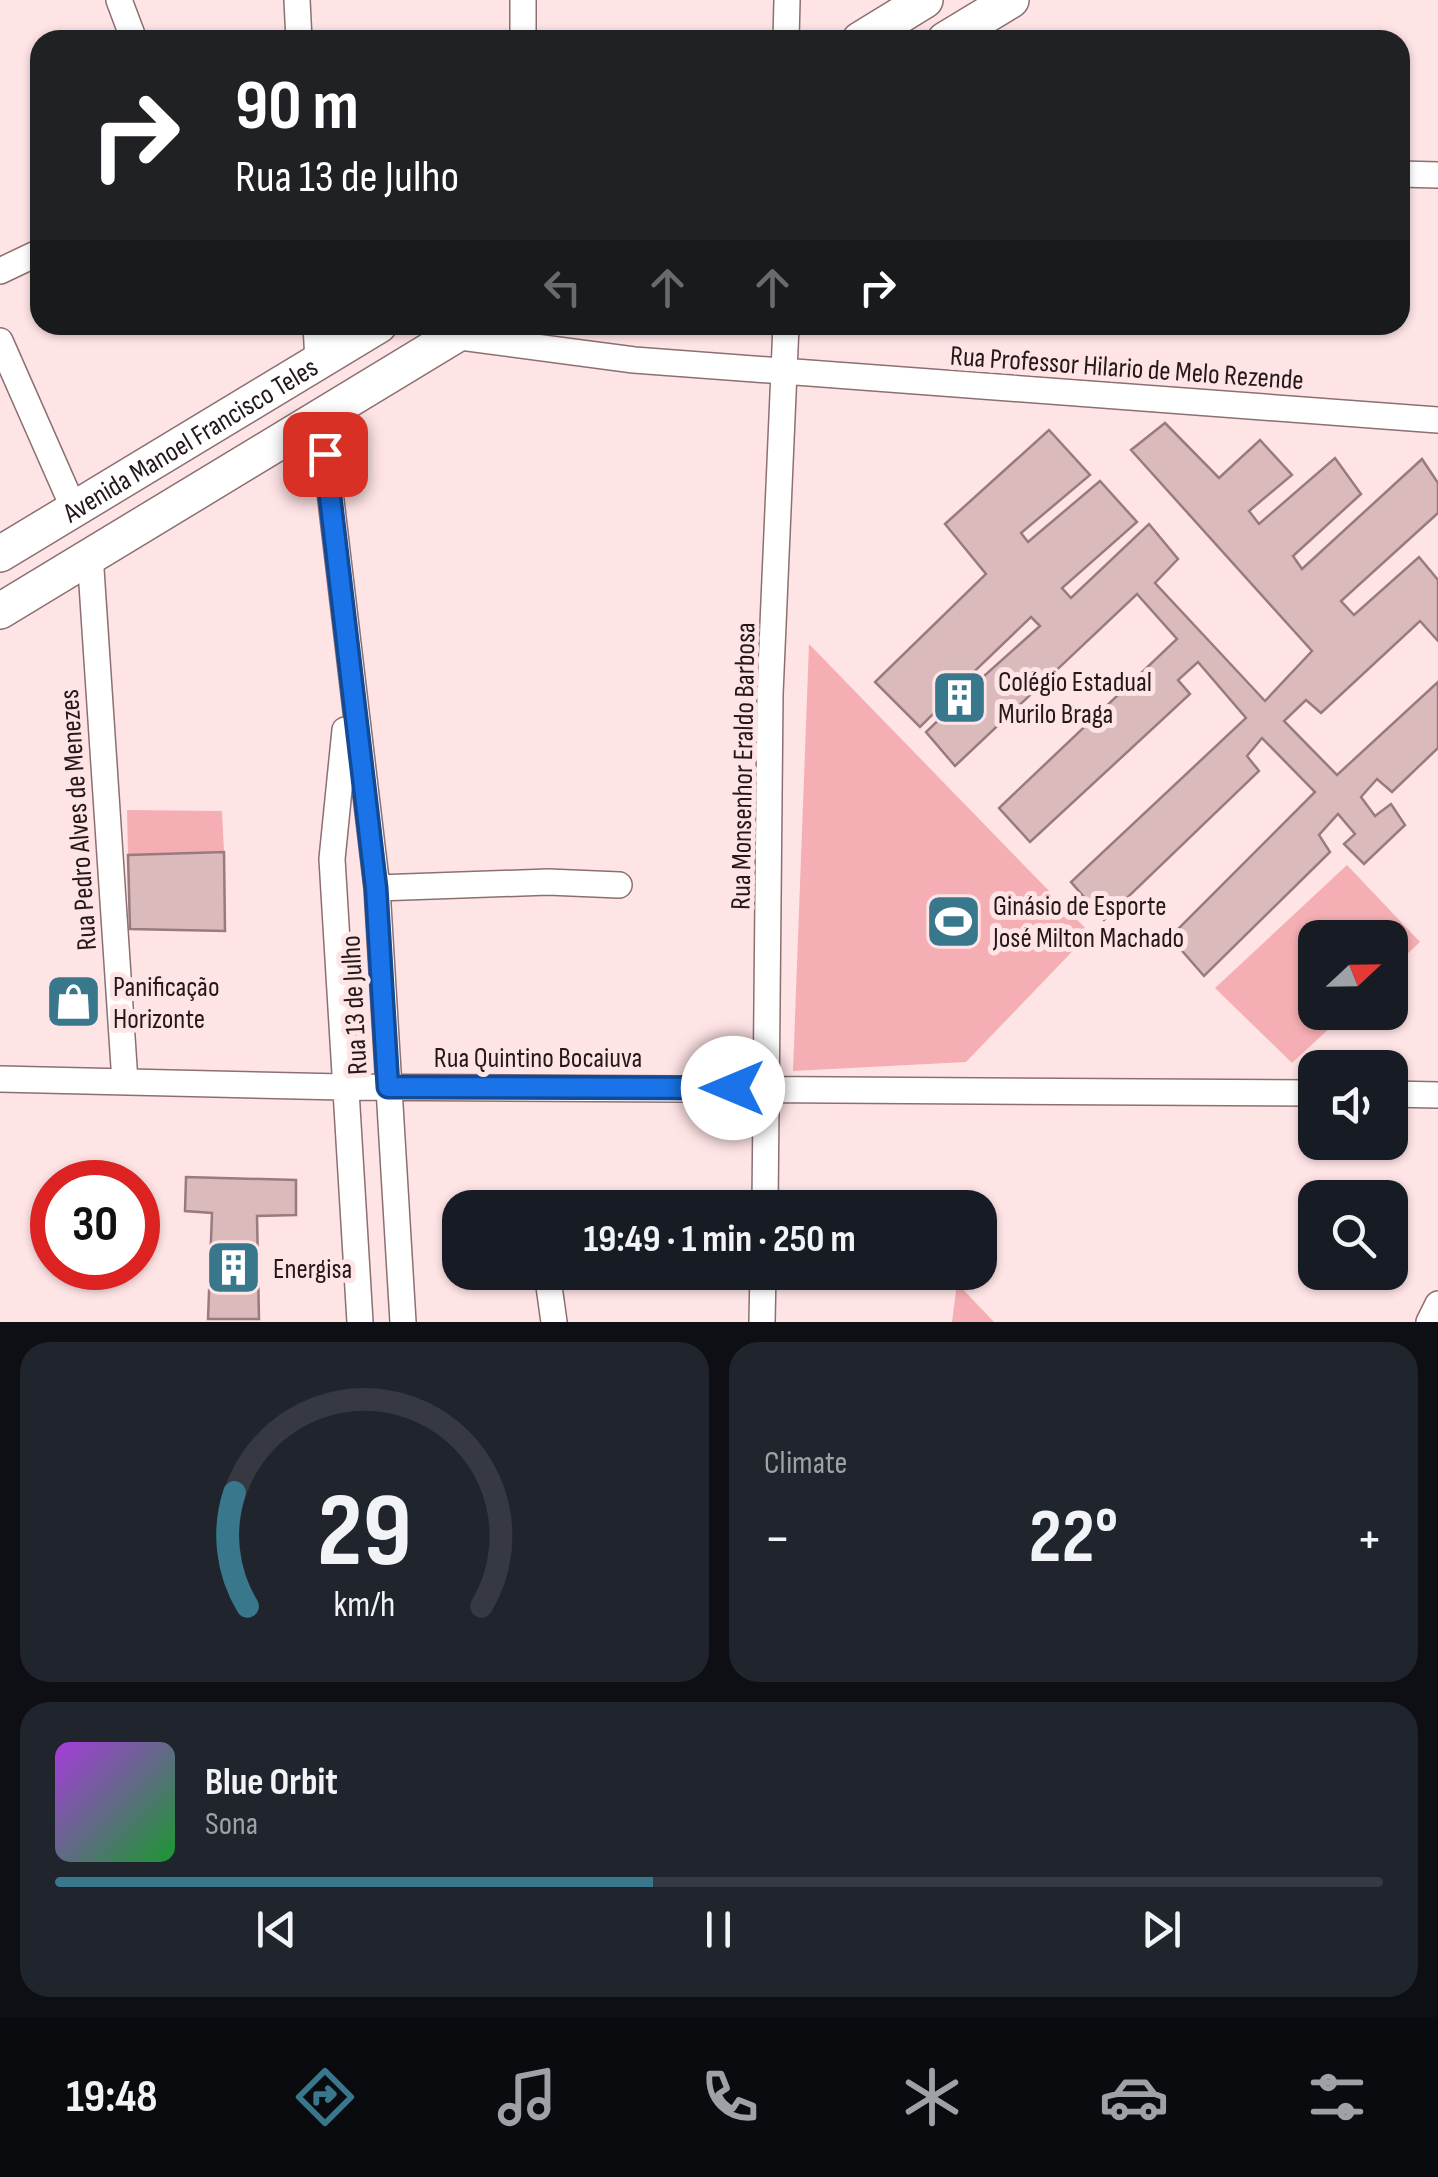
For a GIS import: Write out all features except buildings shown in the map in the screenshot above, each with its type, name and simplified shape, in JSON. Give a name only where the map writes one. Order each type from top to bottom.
[{"type":"main road","points":[[876,30],[925,0]]},
{"type":"main road","points":[[986,29],[1011,0]]},
{"type":"main road","name":"Avenida Manoel Francisco Teles","points":[[0,554],[362,335]]},
{"type":"main road","name":"Avenida Manoel Francisco Teles","points":[[0,611],[454,335]]},
{"type":"main road","points":[[212,426],[222,474]]},
{"type":"street","points":[[119,0],[130,30]]},
{"type":"street","points":[[297,0],[298,30]]},
{"type":"street","points":[[523,0],[523,30]]},
{"type":"street","points":[[786,30],[787,0]]},
{"type":"street","points":[[1410,174],[1438,175]]},
{"type":"street","points":[[0,271],[30,257]]},
{"type":"street","points":[[317,335],[318,361]]},
{"type":"street","name":"Rua Professor Hilario de Melo Rezende","points":[[491,335],[634,360],[1438,420]]},
{"type":"street","name":"Rua Monsenhor Eraldo Barbosa","points":[[766,1190],[770,694],[786,335]]},
{"type":"street","points":[[0,341],[74,509]]},
{"type":"street","name":"Rua 13 de Julho","points":[[320,416],[376,888],[403,1322]]},
{"type":"street","name":"Rua Pedro Alves de Menezes","points":[[90,554],[124,1082]]},
{"type":"street","name":"Rua 13 de Julho","points":[[349,685],[332,859],[342,1087],[360,1322]]},
{"type":"street","points":[[376,888],[548,882],[619,886]]},
{"type":"street","name":"Rua Quintino Bocaiuva","points":[[0,1080],[342,1087],[1298,1093]]},
{"type":"street","points":[[1408,1094],[1438,1095]]},
{"type":"street","points":[[550,1290],[554,1322],[562,1322]]},
{"type":"street","points":[[762,1322],[763,1290]]},
{"type":"street","points":[[1429,1322],[1438,1304]]},
{"type":"shaded area","points":[[809,644],[1090,933],[966,1062],[793,1071]]},
{"type":"shaded area","points":[[127,810],[222,811],[224,852],[128,855]]},
{"type":"shaded area","points":[[1347,865],[1399,920],[1298,920],[1298,1030],[1328,1030],[1306,1050],[1298,1050],[1298,1057],[1292,1063],[1215,988]]},
{"type":"shaded area","points":[[1408,929],[1420,942],[1408,953]]},
{"type":"shaded area","points":[[956,1290],[964,1290],[994,1322],[952,1322]]},
{"type":"place","name":"Colégio Estadual Murilo Braga","points":[[959,697]]},
{"type":"place","name":"Ginásio de Esporte José Milton Machado","points":[[954,921]]},
{"type":"place","name":"Panificação Horizonte","points":[[74,1002]]},
{"type":"place","name":"Energisa","points":[[234,1268]]},
{"type":"route","points":[[325,454],[349,685],[376,888],[388,1087],[733,1088]]}]
